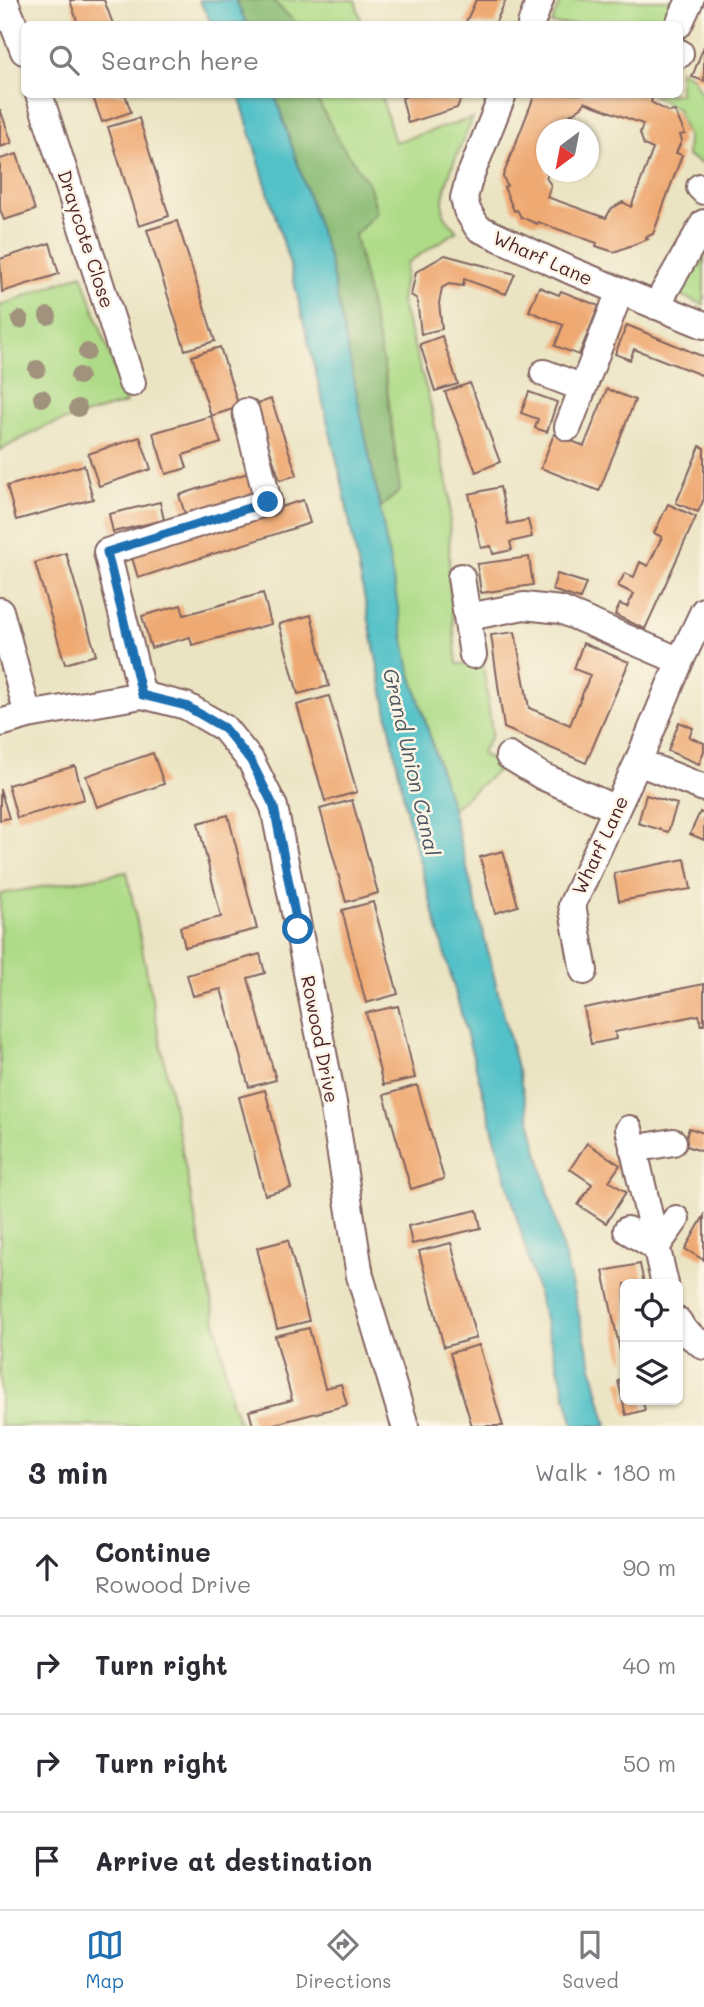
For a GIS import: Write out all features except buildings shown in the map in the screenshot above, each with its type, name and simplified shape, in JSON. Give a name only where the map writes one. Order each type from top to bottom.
[{"type":"street","points":[[4,0],[21,43]]},
{"type":"street","points":[[532,21],[540,0]]},
{"type":"street","points":[[680,21],[690,0]]},
{"type":"street","name":"Draycote Close","points":[[40,98],[132,383]]},
{"type":"street","name":"Wharf Lane","points":[[501,98],[469,178],[464,198],[467,210],[478,228],[502,241],[704,325]]},
{"type":"street","points":[[656,306],[704,223]]},
{"type":"street","points":[[568,427],[620,291]]},
{"type":"street","points":[[544,373],[583,387]]},
{"type":"street","points":[[142,695],[107,552],[268,502],[246,412]]},
{"type":"street","points":[[461,577],[473,655]]},
{"type":"street","points":[[468,617],[524,606],[561,610],[680,661]]},
{"type":"street","points":[[0,611],[28,715]]},
{"type":"street","name":"Wharf Lane","points":[[584,971],[572,905],[704,611]]},
{"type":"street","name":"Rowood Drive","points":[[0,723],[28,715],[142,695],[186,706],[224,728],[251,761],[274,807],[333,1103],[360,1276],[405,1426]]},
{"type":"street","points":[[509,756],[542,776],[616,809]]},
{"type":"street","points":[[638,762],[704,788]]},
{"type":"street","points":[[664,1279],[631,1139],[673,1142]]},
{"type":"street","points":[[656,1247],[676,1219]]},
{"type":"street","points":[[627,1230],[656,1247]]},
{"type":"street","points":[[683,1329],[704,1346]]},
{"type":"green space","points":[[235,0],[355,0],[361,21],[246,21]]},
{"type":"green space","points":[[235,0],[272,0],[294,21],[246,21]]},
{"type":"green space","points":[[561,0],[681,0],[672,21],[552,21]]},
{"type":"green space","points":[[683,72],[692,77],[704,98],[704,165],[687,156],[688,138],[677,109],[657,98],[683,98]]},
{"type":"green space","points":[[276,98],[382,98],[395,142],[473,118],[444,192],[444,213],[457,231],[407,263],[401,301],[430,402],[450,496],[449,578],[457,664],[483,663],[492,734],[481,754],[504,765],[452,809],[409,667],[329,259]]},
{"type":"green space","points":[[276,98],[317,98],[340,143],[369,184],[377,212],[355,235],[385,372],[400,491],[380,508],[329,259]]},
{"type":"green space","points":[[704,248],[704,305],[675,293]]},
{"type":"green space","points":[[82,274],[126,403],[46,426],[0,450],[0,306]]},
{"type":"green space","points":[[127,872],[232,1404],[241,1426],[0,1426],[0,894]]},
{"type":"water","points":[[199,0],[235,0],[246,21],[210,21]]},
{"type":"water","name":"Grand Union Canal","points":[[240,98],[276,98],[329,259],[380,508],[409,667],[452,809],[607,1426],[574,1426],[408,819],[341,478],[290,265]]},
{"type":"route","points":[[268,502],[107,552],[142,695],[186,706],[224,728],[251,761],[274,807],[298,929]]}]
